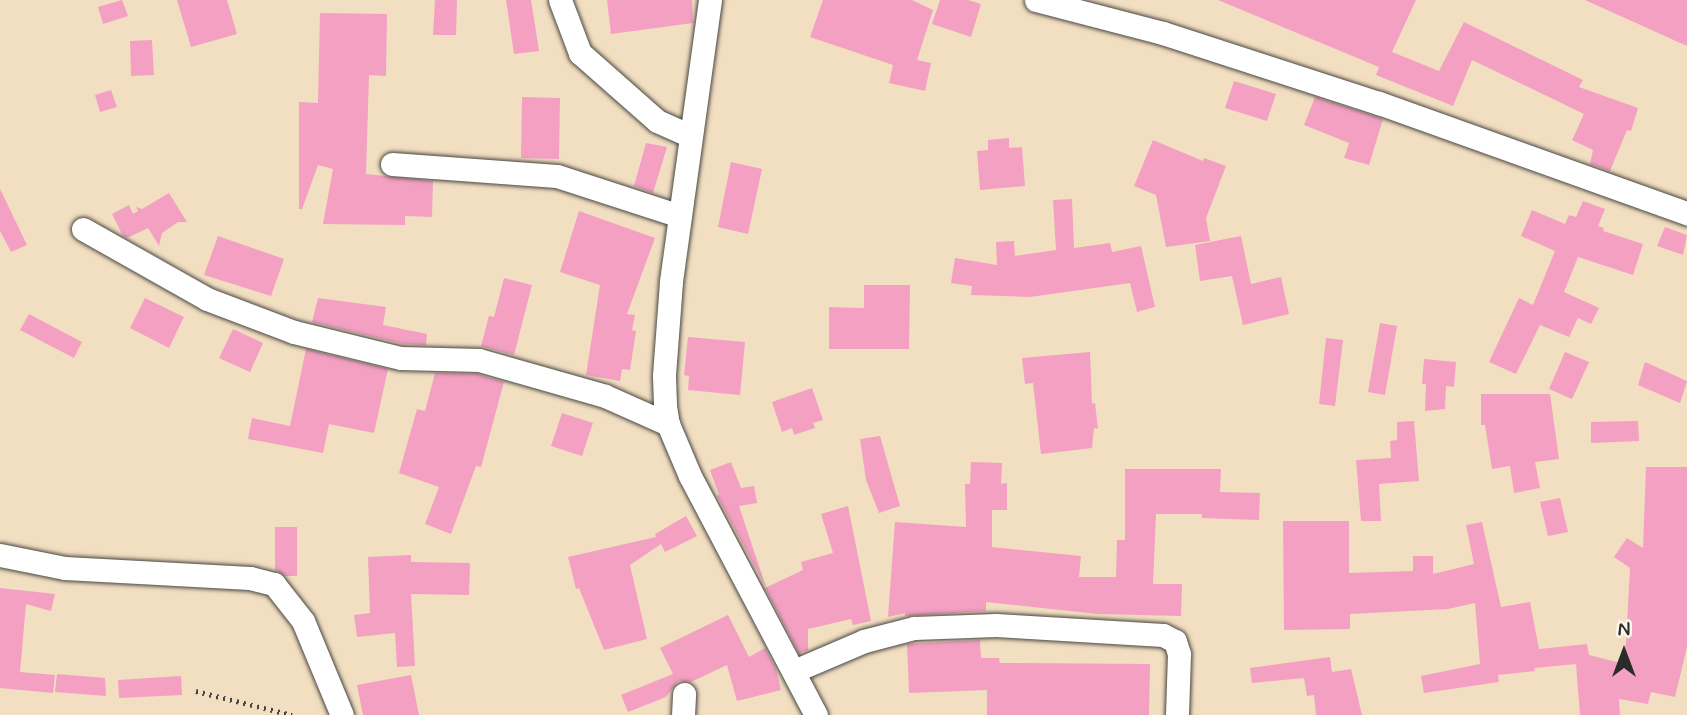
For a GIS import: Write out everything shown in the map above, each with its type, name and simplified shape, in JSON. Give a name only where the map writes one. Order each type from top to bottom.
[{"type":"street","points":[[560,0],[580,53],[657,121],[691,136]]},
{"type":"street","points":[[710,0],[671,282],[664,376],[668,424],[702,499],[816,715]]},
{"type":"street","points":[[1036,0],[1163,33],[1379,103],[1687,213]]},
{"type":"street","points":[[392,164],[557,176],[680,216]]},
{"type":"street","points":[[83,229],[207,299],[294,332],[401,358],[480,360],[605,396],[668,424]]},
{"type":"street","points":[[0,555],[65,568],[250,578],[274,584],[303,621],[342,715]]},
{"type":"street","points":[[794,671],[864,641],[914,628],[996,625],[1163,635],[1175,641],[1179,654],[1177,715]]},
{"type":"path","points":[[196,691],[292,715]]},
{"type":"building","points":[[122,0],[128,16],[103,24],[98,7]]},
{"type":"building","points":[[177,0],[227,0],[237,34],[191,47]]},
{"type":"building","points":[[435,0],[457,0],[456,35],[433,35]]},
{"type":"building","points":[[506,0],[531,0],[539,51],[514,54]]},
{"type":"building","points":[[607,0],[692,0],[693,23],[611,34]]},
{"type":"building","points":[[823,0],[912,0],[933,10],[917,60],[931,63],[925,91],[889,83],[893,65],[810,37]]},
{"type":"building","points":[[940,0],[968,0],[981,4],[971,37],[932,24]]},
{"type":"building","points":[[1218,0],[1416,0],[1392,52],[1439,71],[1464,22],[1583,80],[1579,87],[1638,108],[1631,131],[1627,130],[1610,171],[1590,164],[1593,150],[1572,140],[1584,114],[1472,60],[1453,106],[1376,75],[1379,67]]},
{"type":"building","points":[[1585,0],[1687,0],[1687,46]]},
{"type":"building","points":[[320,13],[387,14],[386,76],[369,75],[366,174],[433,181],[432,217],[405,216],[405,225],[323,224],[333,169],[318,165],[302,209],[299,209],[299,102],[318,103]]},
{"type":"building","points":[[152,40],[154,75],[131,76],[130,41]]},
{"type":"building","points":[[1234,81],[1276,94],[1267,121],[1225,108]]},
{"type":"building","points":[[111,90],[117,107],[100,112],[95,95]]},
{"type":"building","points":[[522,97],[560,98],[559,159],[521,158]]},
{"type":"building","points":[[1315,97],[1383,119],[1369,165],[1344,158],[1349,143],[1304,125]]},
{"type":"building","points":[[1009,138],[1009,148],[1022,147],[1025,186],[980,190],[977,151],[988,150],[988,140]]},
{"type":"building","points":[[1153,140],[1203,161],[1204,158],[1226,166],[1206,218],[1210,241],[1166,247],[1156,195],[1134,186]]},
{"type":"building","points":[[646,143],[667,147],[653,193],[634,186]]},
{"type":"building","points":[[731,162],[762,169],[748,234],[718,227]]},
{"type":"building","points":[[0,189],[27,245],[11,252],[0,231]]},
{"type":"building","points":[[169,193],[187,222],[178,222],[162,233],[159,246],[148,228],[127,238],[123,236],[112,214],[129,205],[133,214],[138,211],[136,207],[142,209]]},
{"type":"building","points":[[1072,199],[1074,248],[1110,243],[1112,252],[1141,246],[1155,307],[1137,312],[1130,283],[1030,297],[971,295],[972,286],[951,283],[955,258],[997,265],[996,242],[1014,241],[1015,256],[1056,250],[1053,200]]},
{"type":"building","points":[[1583,201],[1605,209],[1598,226],[1604,228],[1603,231],[1643,244],[1633,275],[1578,257],[1564,292],[1599,308],[1591,324],[1578,318],[1569,337],[1540,325],[1516,374],[1489,362],[1519,298],[1533,305],[1555,251],[1521,236],[1532,210],[1565,224],[1569,215],[1576,217]]},
{"type":"building","points":[[579,211],[655,238],[627,314],[635,315],[632,330],[636,331],[630,370],[622,369],[620,381],[586,375],[600,285],[560,272]]},
{"type":"building","points":[[1665,227],[1687,235],[1683,255],[1657,246]]},
{"type":"building","points":[[218,236],[284,259],[271,296],[204,275]]},
{"type":"building","points":[[1241,236],[1251,284],[1281,277],[1289,314],[1243,325],[1232,276],[1200,281],[1195,245]]},
{"type":"building","points":[[504,278],[532,285],[514,355],[481,346],[489,316],[494,317]]},
{"type":"building","points":[[864,285],[910,285],[909,349],[829,349],[829,307],[864,308]]},
{"type":"building","points":[[145,298],[184,317],[169,348],[130,328]]},
{"type":"building","points":[[318,298],[386,307],[383,325],[427,334],[426,345],[403,344],[312,322]]},
{"type":"building","points":[[29,314],[82,342],[74,358],[20,330]]},
{"type":"building","points":[[1380,323],[1397,326],[1385,395],[1368,392]]},
{"type":"building","points":[[233,329],[263,343],[250,372],[219,358]]},
{"type":"building","points":[[688,337],[745,342],[740,395],[688,390],[689,376],[684,375]]},
{"type":"building","points":[[1326,338],[1343,340],[1335,406],[1319,404]]},
{"type":"building","points":[[306,349],[388,369],[374,433],[329,424],[323,453],[248,439],[252,418],[290,426]]},
{"type":"building","points":[[1090,352],[1092,404],[1095,403],[1098,429],[1094,428],[1092,448],[1041,454],[1033,383],[1025,384],[1022,358]]},
{"type":"building","points":[[1565,352],[1589,362],[1572,399],[1549,389]]},
{"type":"building","points":[[1424,359],[1456,362],[1454,387],[1446,386],[1445,409],[1425,411],[1426,384],[1422,384]]},
{"type":"building","points":[[1645,362],[1687,381],[1680,403],[1638,385]]},
{"type":"building","points":[[435,373],[477,374],[504,382],[481,467],[476,466],[451,534],[425,524],[439,487],[399,473],[417,409],[425,411]]},
{"type":"building","points":[[812,388],[823,420],[813,423],[815,428],[794,435],[792,428],[782,432],[772,402]]},
{"type":"building","points":[[1481,394],[1550,394],[1559,459],[1535,462],[1540,488],[1514,493],[1510,466],[1492,469],[1485,425],[1481,425]]},
{"type":"building","points":[[562,413],[593,423],[582,456],[551,446]]},
{"type":"building","points":[[1414,421],[1419,481],[1379,484],[1381,521],[1361,521],[1356,460],[1391,458],[1390,441],[1397,440],[1397,422]]},
{"type":"building","points":[[1638,421],[1639,441],[1591,443],[1591,422]]},
{"type":"building","points":[[880,436],[900,506],[879,513],[866,480],[860,439]]},
{"type":"building","points":[[731,462],[741,488],[754,486],[757,503],[739,506],[766,587],[717,496],[719,495],[710,470]]},
{"type":"building","points":[[971,462],[1002,463],[1001,484],[1007,483],[1007,510],[992,510],[992,547],[1081,556],[1079,577],[1116,577],[1117,540],[1125,540],[1125,469],[1221,469],[1220,492],[1260,493],[1259,520],[1202,518],[1202,514],[1156,514],[1153,584],[1182,584],[1181,616],[1098,614],[986,602],[986,611],[905,616],[905,613],[888,617],[895,522],[966,527],[965,484],[970,484]]},
{"type":"building","points":[[1646,467],[1687,467],[1687,647],[1675,697],[1651,692],[1648,704],[1619,699],[1620,715],[1580,715],[1576,664],[1534,668],[1535,671],[1498,675],[1499,682],[1424,693],[1421,676],[1480,664],[1475,603],[1448,609],[1350,614],[1350,629],[1284,630],[1283,521],[1349,521],[1349,573],[1413,571],[1413,556],[1433,556],[1433,574],[1474,564],[1466,525],[1482,522],[1501,607],[1530,602],[1539,649],[1587,644],[1589,655],[1621,663],[1626,643],[1630,568],[1614,557],[1627,538],[1643,548]]},
{"type":"building","points":[[1560,498],[1568,532],[1548,536],[1540,502]]},
{"type":"building","points":[[848,506],[871,621],[853,625],[851,619],[808,629],[808,650],[799,653],[765,588],[803,570],[801,562],[833,553],[821,514]]},
{"type":"building","points":[[686,516],[697,536],[665,552],[661,544],[630,565],[647,639],[604,650],[579,588],[576,589],[568,557],[656,537],[655,534]]},
{"type":"building","points":[[275,527],[297,527],[297,576],[285,576],[275,570]]},
{"type":"building","points":[[411,555],[411,562],[470,563],[469,595],[411,594],[415,666],[397,667],[395,633],[357,637],[354,615],[370,613],[368,557]]},
{"type":"building","points":[[0,588],[55,594],[51,611],[26,604],[20,672],[55,675],[53,693],[0,688]]},
{"type":"building","points":[[728,615],[749,657],[765,648],[776,669],[781,690],[737,701],[727,665],[691,682],[678,681],[666,697],[628,712],[621,695],[673,674],[660,648]]},
{"type":"building","points":[[980,640],[981,658],[999,658],[1000,663],[1150,664],[1149,715],[987,715],[987,690],[909,693],[907,644]]},
{"type":"building","points":[[1330,657],[1332,672],[1351,669],[1362,715],[1316,715],[1314,695],[1307,696],[1304,678],[1252,683],[1250,668]]},
{"type":"building","points":[[57,674],[105,678],[106,696],[55,692]]},
{"type":"building","points":[[411,675],[419,715],[363,715],[357,685]]},
{"type":"building","points":[[181,676],[182,695],[119,698],[118,680]]}]
